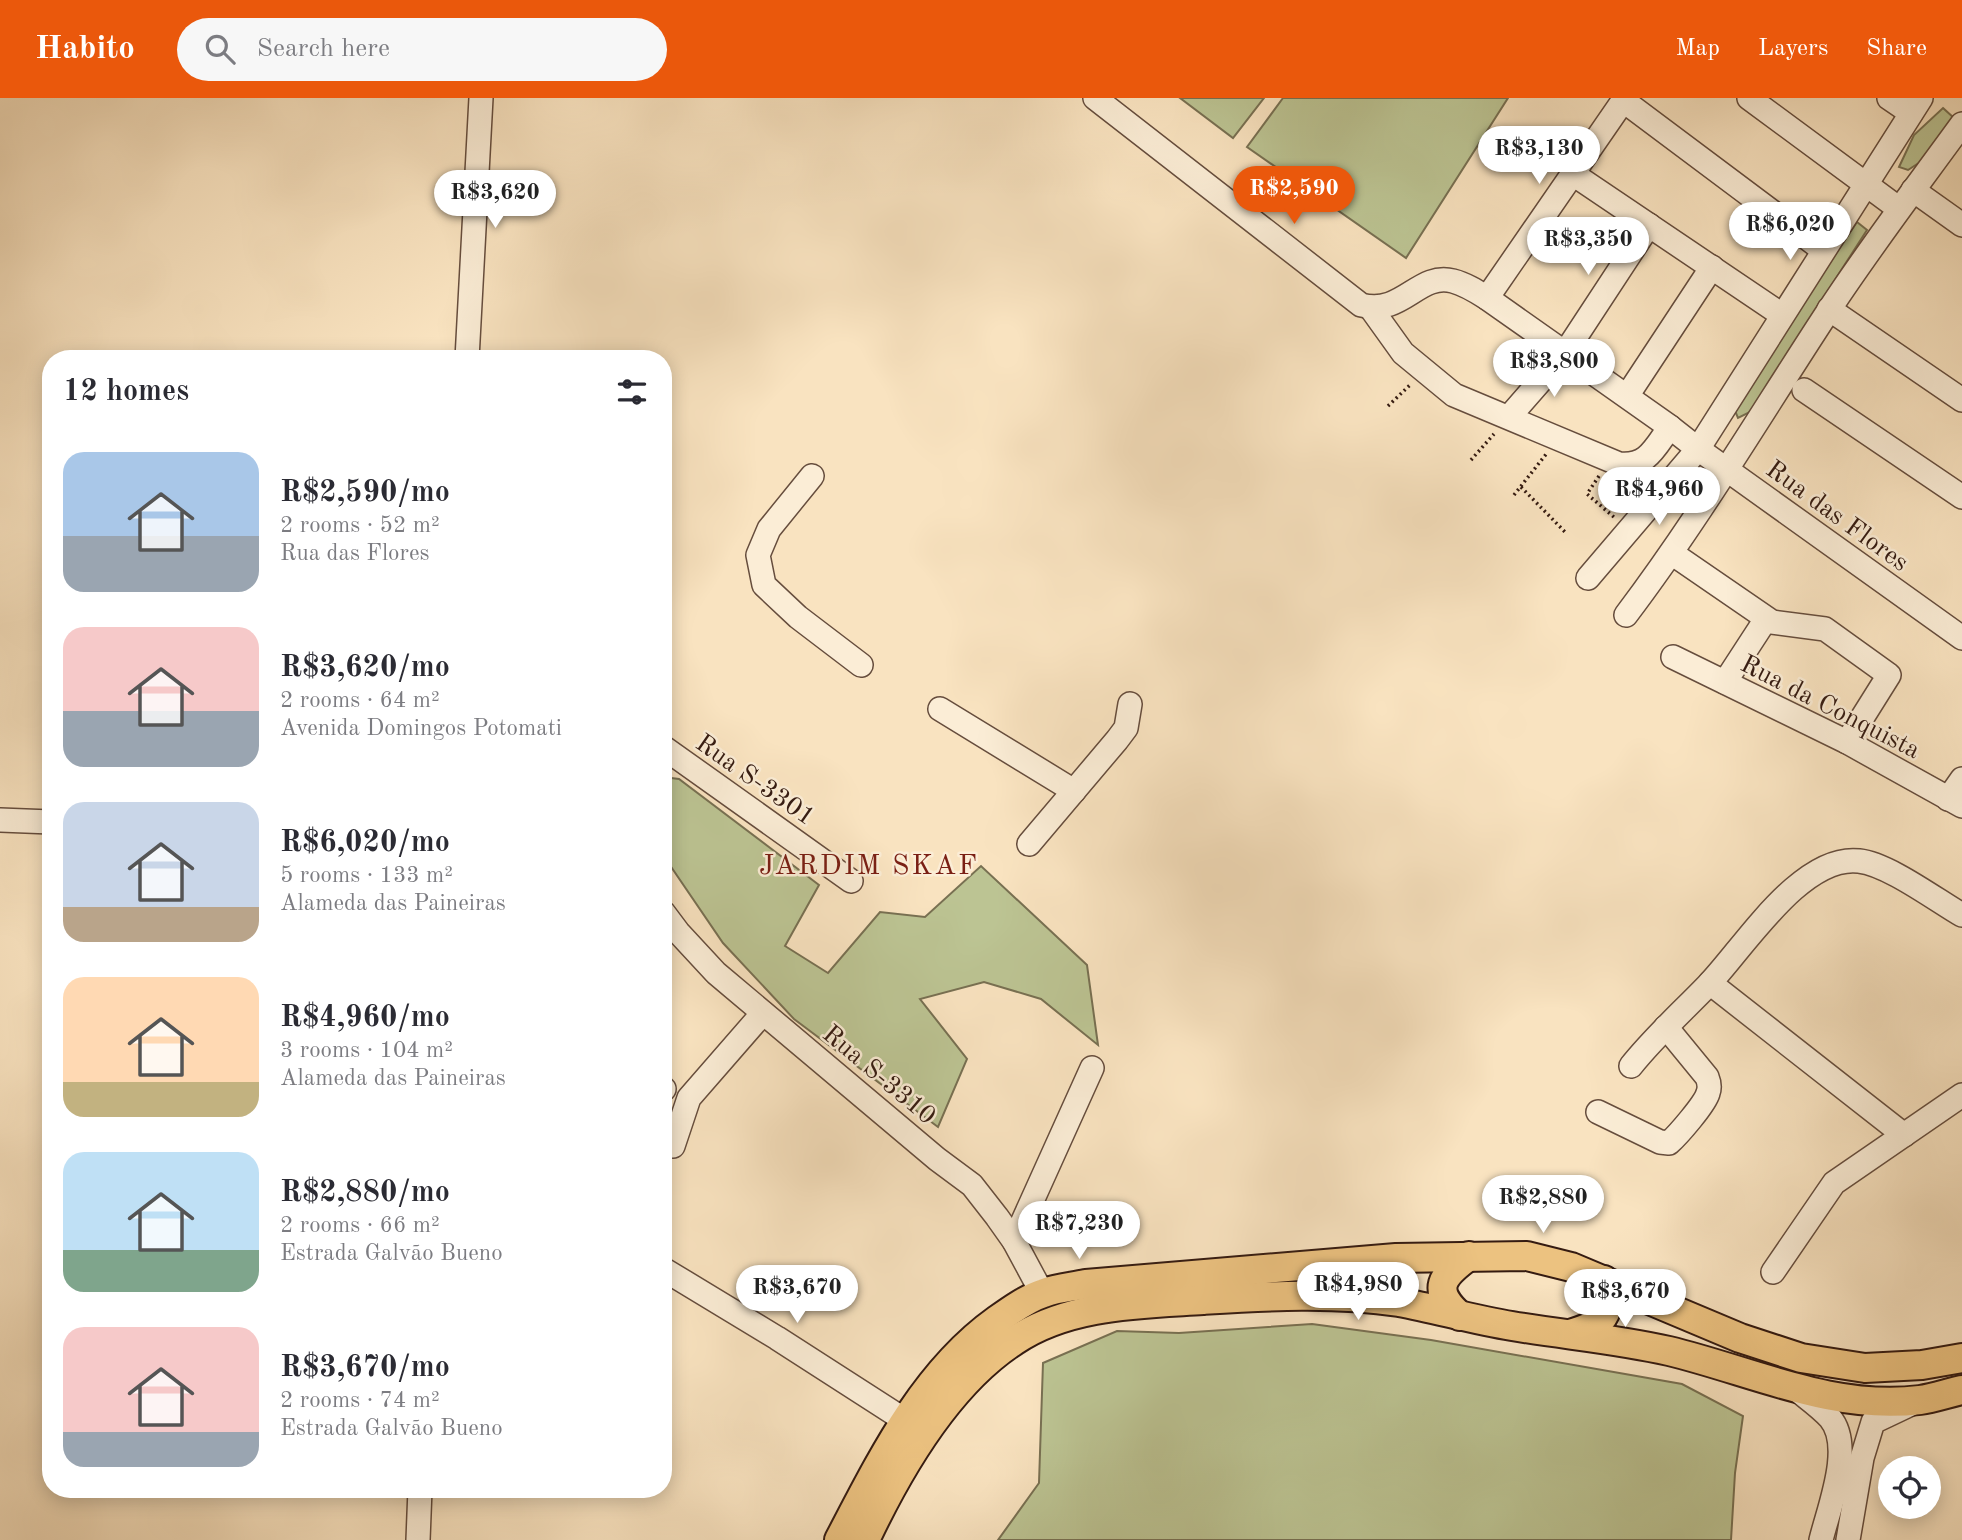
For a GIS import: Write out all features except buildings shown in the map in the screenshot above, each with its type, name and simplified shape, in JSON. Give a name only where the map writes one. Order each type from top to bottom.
[{"type":"main road","points":[[1460,1316],[1444,1297],[1442,1282],[1447,1273],[1469,1256]]},
{"type":"main road","points":[[839,1540],[906,1421],[934,1379],[973,1339],[1011,1310],[1042,1293],[1086,1284],[1396,1258],[1527,1256],[1571,1267],[1740,1338],[1822,1363],[1865,1368],[1922,1365],[1962,1358]]},
{"type":"main road","points":[[1570,1334],[1590,1328],[1606,1313],[1609,1304],[1604,1280]]},
{"type":"main road","points":[[865,1540],[882,1505],[954,1395],[993,1356],[1016,1339],[1052,1322],[1085,1312],[1309,1294],[1399,1303],[1511,1326],[1621,1340],[1685,1355],[1796,1389],[1861,1400],[1920,1400],[1962,1390]]},
{"type":"street","points":[[467,350],[481,98]]},
{"type":"street","points":[[1095,98],[1352,299],[1370,307],[1393,341],[1424,372],[1454,395],[1619,464],[1639,464],[1647,458],[1670,427]]},
{"type":"street","points":[[1749,98],[1898,208]]},
{"type":"street","points":[[1588,578],[1698,449],[1916,106],[1889,98]]},
{"type":"street","points":[[1487,298],[1625,99],[1823,250]]},
{"type":"street","points":[[1626,615],[1673,554],[1829,309],[1898,208],[1961,126]]},
{"type":"street","points":[[1573,174],[1782,315]]},
{"type":"street","points":[[1913,190],[1962,225]]},
{"type":"street","points":[[1509,416],[1565,353],[1649,225]]},
{"type":"street","points":[[1627,396],[1712,267]]},
{"type":"street","name":"Rua das Flores","points":[[1370,307],[1391,305],[1440,279],[1465,285],[1627,396],[1962,638]]},
{"type":"street","points":[[1829,309],[1962,400]]},
{"type":"street","points":[[1804,390],[1962,497]]},
{"type":"street","points":[[812,476],[769,529],[765,538],[758,555],[764,585],[798,617],[861,665]]},
{"type":"street","points":[[1673,554],[1766,619],[1785,626],[1825,629],[1889,675],[1847,742]]},
{"type":"street","points":[[1725,682],[1766,619]]},
{"type":"street","name":"Rua da Conquista","points":[[1673,657],[1847,742],[1955,802]]},
{"type":"street","points":[[1029,844],[1125,728],[1130,704]]},
{"type":"street","points":[[940,709],[1074,791]]},
{"type":"street","name":"Rua S-3301","points":[[672,753],[851,881]]},
{"type":"street","points":[[1955,802],[1962,779]]},
{"type":"street","points":[[0,820],[42,822]]},
{"type":"street","points":[[1631,1066],[1710,983],[1764,917],[1796,886],[1839,862],[1858,861],[1880,867],[1962,915]]},
{"type":"street","name":"Rua S-3310","points":[[672,924],[716,973],[937,1159],[972,1185],[1014,1241],[1042,1293]]},
{"type":"street","points":[[1710,983],[1904,1135]]},
{"type":"street","points":[[673,1146],[690,1098],[763,1013]]},
{"type":"street","points":[[1598,1112],[1660,1142],[1669,1143],[1676,1136],[1708,1094],[1709,1084],[1707,1077],[1667,1027]]},
{"type":"street","points":[[1014,1241],[1092,1068]]},
{"type":"street","points":[[1773,1272],[1834,1183],[1962,1095]]},
{"type":"street","points":[[672,1274],[906,1421]]},
{"type":"street","points":[[1796,1389],[1831,1419],[1840,1441],[1840,1458],[1821,1540]]},
{"type":"street","points":[[1848,1540],[1864,1450],[1873,1422],[1920,1400]]},
{"type":"street","points":[[418,1540],[420,1498]]},
{"type":"path","points":[[1388,406],[1424,372]]},
{"type":"path","points":[[1471,460],[1509,416]]},
{"type":"path","points":[[1514,495],[1559,438]]},
{"type":"path","points":[[1611,460],[1587,494],[1629,529]]},
{"type":"path","points":[[1521,487],[1567,534]]},
{"type":"green space","points":[[1180,98],[1264,98],[1233,138]]},
{"type":"green space","points":[[1283,98],[1508,98],[1406,258],[1247,147]]},
{"type":"green space","points":[[1943,108],[1955,119],[1928,157],[1908,170],[1899,167],[1914,135]]},
{"type":"green space","points":[[1857,222],[1867,230],[1750,412],[1738,418],[1733,406]]},
{"type":"green space","points":[[672,778],[679,779],[819,885],[785,946],[828,973],[880,912],[925,917],[981,866],[1087,965],[1098,1045],[1041,999],[984,982],[920,999],[967,1059],[938,1127],[794,1019],[723,943],[672,868]]},
{"type":"green space","points":[[1312,1324],[1431,1340],[1682,1384],[1743,1416],[1735,1473],[1731,1540],[998,1540],[1039,1483],[1043,1363],[1117,1331],[1179,1333]]},
{"type":"district","name":"JARDIM SKAF","points":[[869,864]]}]
